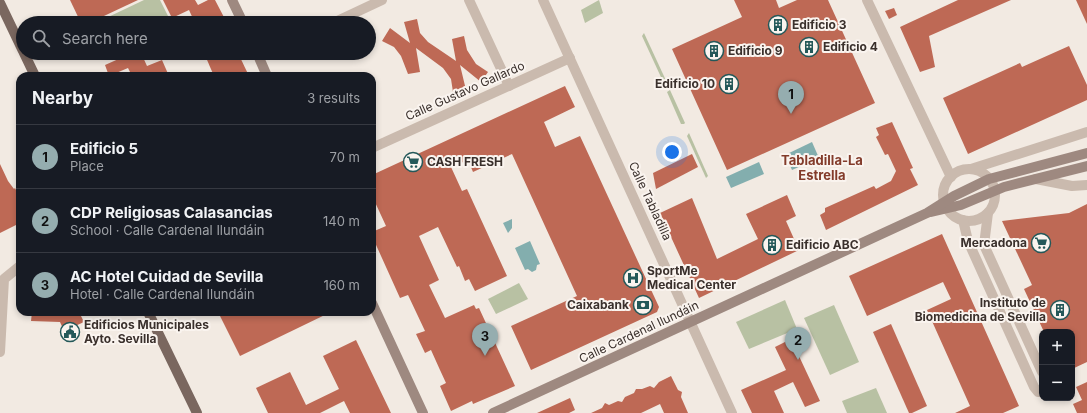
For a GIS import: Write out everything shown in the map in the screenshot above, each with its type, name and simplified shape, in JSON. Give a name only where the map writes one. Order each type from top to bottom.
[{"type":"main road","points":[[232,0],[240,16]]},
{"type":"main road","points":[[0,3],[16,36]]},
{"type":"main road","points":[[28,60],[33,72]]},
{"type":"main road","points":[[263,60],[266,72]]},
{"type":"main road","name":"Calle Cardenal Ilundáin","points":[[493,413],[946,205],[989,179],[1087,153]]},
{"type":"main road","name":"Calle Cardenal Ilundáin","points":[[946,205],[961,205],[994,190],[1087,166]]},
{"type":"main road","points":[[376,311],[424,413]]},
{"type":"main road","points":[[150,316],[197,413]]},
{"type":"street","points":[[348,16],[382,0]]},
{"type":"street","points":[[469,0],[508,86]]},
{"type":"street","name":"Calle Tabladilla","points":[[543,0],[732,413]]},
{"type":"street","points":[[867,0],[951,177]]},
{"type":"street","name":"Calle Gustavo Gallardo","points":[[376,146],[570,58]]},
{"type":"street","points":[[988,213],[979,219],[963,220],[954,216],[946,205],[943,191],[951,177],[961,170],[989,164],[1087,132]]},
{"type":"street","points":[[967,169],[979,171],[989,179],[994,190],[994,202],[988,213],[984,245],[1039,365]]},
{"type":"street","name":"Calle Cardenal Ilundáin","points":[[1036,179],[1072,186],[1087,185]]},
{"type":"street","points":[[963,220],[968,241],[1035,390],[1039,391]]},
{"type":"street","points":[[0,352],[4,279],[16,269]]},
{"type":"street","points":[[1025,368],[1039,367]]},
{"type":"green space","points":[[144,0],[160,0],[168,16],[110,16]]},
{"type":"green space","points":[[599,0],[603,13],[585,23],[581,10]]},
{"type":"green space","points":[[644,33],[669,87],[666,88],[642,36]]},
{"type":"green space","points":[[670,90],[685,123],[684,124],[681,124],[667,92]]},
{"type":"green space","points":[[689,133],[708,176],[706,178],[687,136]]},
{"type":"green space","points":[[519,283],[528,299],[496,314],[488,299]]},
{"type":"green space","points":[[785,300],[797,329],[749,349],[736,322]]},
{"type":"green space","points":[[834,305],[859,362],[830,375],[804,318]]},
{"type":"green space","points":[[876,388],[887,413],[847,413],[842,401]]},
{"type":"water","points":[[812,142],[819,158],[792,170],[785,155]]},
{"type":"water","points":[[759,162],[764,174],[731,188],[726,177]]},
{"type":"water","points":[[512,219],[512,228],[508,233],[503,223]]},
{"type":"water","points":[[530,241],[540,264],[537,265],[536,270],[532,272],[528,269],[525,270],[515,248]]},
{"type":"building","points":[[70,0],[138,0],[104,16],[78,16]]},
{"type":"building","points":[[163,0],[195,0],[198,5],[208,0],[215,0],[223,16],[192,16],[189,10],[176,16],[171,16]]},
{"type":"building","points":[[734,0],[776,0],[779,8],[797,0],[828,0],[875,103],[727,170],[672,49],[742,17]]},
{"type":"building","points":[[958,0],[1011,0],[929,36],[935,67],[920,72],[900,27]]},
{"type":"building","points":[[1076,0],[1087,0],[1087,24]]},
{"type":"building","points":[[894,8],[897,15],[889,19],[885,11]]},
{"type":"building","points":[[417,19],[420,33],[428,42],[456,61],[452,39],[464,36],[467,50],[476,64],[488,72],[481,82],[460,65],[466,90],[453,92],[451,79],[443,68],[416,48],[420,72],[408,74],[401,56],[394,47],[382,41],[390,28],[410,43],[404,22]]},
{"type":"building","points":[[1069,46],[1087,85],[1087,100],[968,154],[943,98],[1020,63],[1022,67]]},
{"type":"building","points":[[116,60],[144,60],[147,66],[162,60],[167,72],[130,72],[128,68],[118,72],[108,72],[105,65]]},
{"type":"building","points":[[207,60],[241,60],[247,72],[212,72]]},
{"type":"building","points":[[565,86],[575,107],[544,122],[555,147],[580,136],[659,307],[657,312],[531,370],[511,326],[577,296],[512,154],[473,172],[468,160],[451,167],[462,191],[467,189],[507,276],[475,291],[469,279],[465,281],[459,266],[457,267],[438,227],[419,236],[439,280],[429,285],[445,318],[474,305],[476,309],[479,308],[515,386],[473,404],[472,401],[451,411],[440,386],[446,383],[431,350],[425,353],[416,334],[425,331],[408,295],[400,298],[376,245],[376,230],[386,226],[376,204],[376,173]]},
{"type":"building","points":[[892,122],[913,168],[910,169],[918,185],[826,230],[820,215],[825,212],[825,208],[874,186],[876,189],[891,181],[896,171],[888,154],[885,155],[876,137],[879,135],[876,128]]},
{"type":"building","points":[[692,154],[698,167],[656,189],[653,173]]},
{"type":"building","points":[[0,164],[8,181],[16,190],[16,225],[0,233]]},
{"type":"building","name":"Edificio ABC","points":[[787,195],[796,216],[786,221],[799,250],[699,298],[660,213],[692,198],[717,259],[758,239],[746,214]]},
{"type":"building","points":[[1087,204],[1087,362],[1075,368],[1075,329],[1043,329],[1024,289],[1032,285],[1002,221],[1069,213]]},
{"type":"building","points":[[942,234],[1019,406],[1003,413],[955,413],[970,406],[927,310],[951,299],[943,282],[867,316],[849,276]]},
{"type":"building","points":[[32,316],[81,316],[84,322],[64,331],[60,322],[31,321]]},
{"type":"building","points":[[220,316],[323,316],[240,356]]},
{"type":"building","points":[[891,324],[927,406],[912,413],[909,413],[873,332]]},
{"type":"building","points":[[791,339],[820,401],[805,407],[793,382],[774,391],[784,413],[752,413],[741,390],[786,370],[775,347]]},
{"type":"building","points":[[356,340],[391,413],[350,413],[344,401],[320,413],[268,413],[256,388],[290,372],[306,405],[339,389],[323,356]]},
{"type":"building","points":[[671,376],[678,390],[682,392],[681,397],[688,413],[664,413],[660,404],[641,413],[591,413],[602,408],[605,403],[609,405],[618,401],[622,402],[625,397],[634,393],[636,389],[642,389],[650,386],[654,388],[659,382]]},
{"type":"building","points":[[1087,382],[1087,413],[1077,413],[1073,404],[1082,400],[1076,387]]},
{"type":"building","points":[[570,398],[575,410],[569,413],[537,413]]},
{"type":"place","name":"Edificio 3","points":[[778,25]]},
{"type":"place","name":"Edificio 4","points":[[809,47]]},
{"type":"place","name":"Edificio 9","points":[[714,51]]},
{"type":"place","name":"Edificio 10","points":[[729,84]]},
{"type":"place","name":"Edificio 5","points":[[791,114]]},
{"type":"place","name":"CASH FRESH","points":[[413,162]]},
{"type":"place","name":"Mercadona","points":[[1041,243]]},
{"type":"place","name":"Edificio ABC","points":[[772,245]]},
{"type":"place","name":"SportMe Medical Center","points":[[633,278]]},
{"type":"place","name":"Caixabank","points":[[643,305]]},
{"type":"place","name":"Instituto de Biomedicina de Sevilla","points":[[1060,310]]},
{"type":"place","name":"Edificios Municipales Ayto. Sevilla","points":[[70,332]]},
{"type":"place","name":"AC Hotel Cuidad de Sevilla","points":[[485,356]]},
{"type":"place","name":"CDP Religiosas Calasancias","points":[[798,360]]},
{"type":"district","name":"Tabladilla-La Estrella","points":[[822,168]]}]
